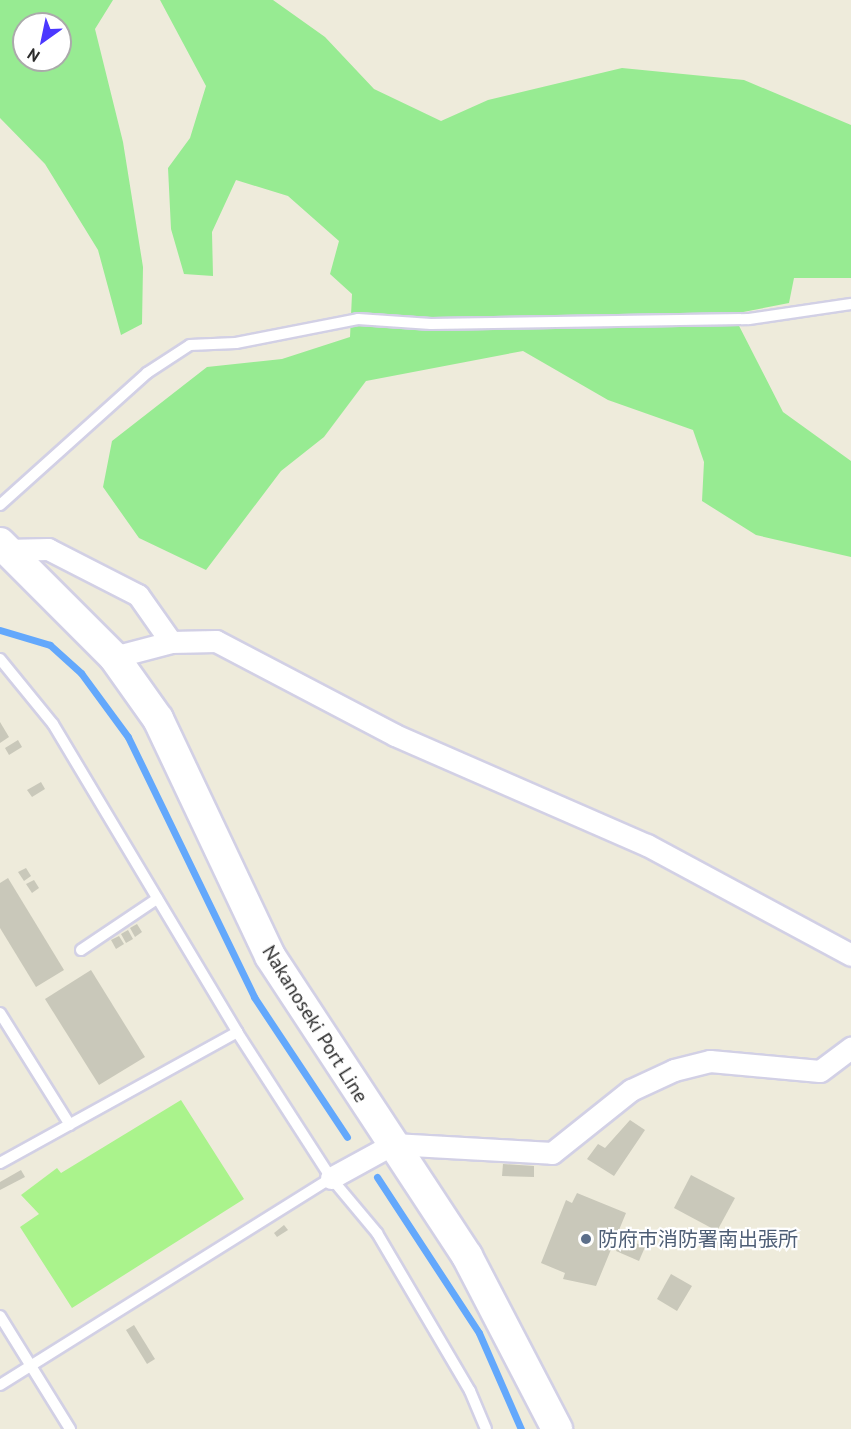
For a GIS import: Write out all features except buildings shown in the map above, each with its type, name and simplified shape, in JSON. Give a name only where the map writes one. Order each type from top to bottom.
[{"type":"main road","name":"Nakanoseki Port Line","points":[[3,546],[114,657],[180,759],[270,956],[505,1321],[557,1429]]},
{"type":"street","points":[[3,546],[48,549],[138,595],[171,642]]},
{"type":"street","points":[[114,657],[171,642],[216,641],[394,735],[647,845],[851,955]]},
{"type":"street","points":[[332,1178],[393,1144],[552,1153],[631,1090],[674,1070],[710,1061],[820,1071],[851,1048]]},
{"type":"lane","points":[[0,505],[147,372],[190,345],[236,343],[358,319],[443,324],[749,319],[851,304]]},
{"type":"lane","points":[[0,659],[52,724],[237,1032],[332,1178],[377,1233],[470,1391],[486,1429]]},
{"type":"lane","points":[[81,950],[157,899]]},
{"type":"lane","points":[[0,1013],[70,1125]]},
{"type":"lane","points":[[0,1163],[237,1032]]},
{"type":"lane","points":[[0,1385],[332,1178]]},
{"type":"lane","points":[[0,1316],[70,1429]]},
{"type":"green space","points":[[0,0],[113,0],[95,29],[123,142],[143,267],[142,324],[121,335],[98,250],[45,164],[0,118]]},
{"type":"green space","points":[[160,0],[273,0],[325,37],[374,89],[441,121],[488,100],[622,68],[744,80],[851,125],[851,278],[794,278],[789,303],[733,314],[783,412],[851,461],[851,557],[756,535],[702,501],[704,462],[693,430],[608,400],[523,351],[366,381],[324,437],[281,471],[206,570],[139,538],[103,487],[112,441],[207,367],[282,359],[350,337],[352,294],[330,274],[339,241],[288,196],[236,180],[212,232],[213,276],[184,274],[171,229],[168,168],[190,138],[206,86]]},
{"type":"green space","points":[[181,1100],[244,1199],[72,1308],[20,1227],[39,1214],[21,1195],[57,1168],[61,1173]]},
{"type":"waterway","points":[[0,630],[50,645],[81,673],[128,737],[254,997],[347,1137]]},
{"type":"waterway","points":[[377,1177],[479,1333],[521,1429]]},
{"type":"place","name":"防府市消防署南出張所","points":[[586,1239]]}]
